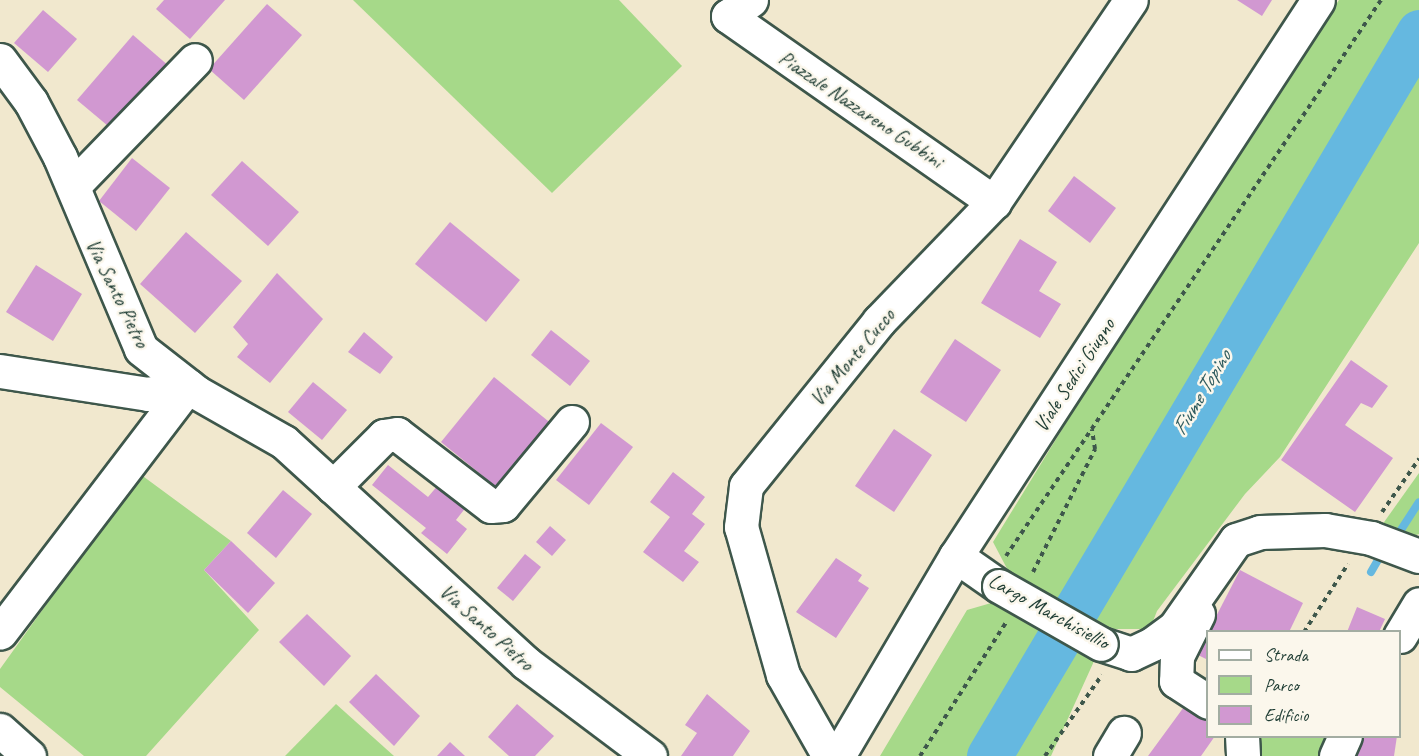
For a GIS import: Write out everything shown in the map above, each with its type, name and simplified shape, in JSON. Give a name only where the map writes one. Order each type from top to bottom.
[{"type":"street","name":"Via Monte Cucco","points":[[829,756],[783,675],[741,528],[746,486],[879,321],[994,202],[1131,0]]},
{"type":"street","name":"Viale Sedici Giugno","points":[[838,756],[977,571],[1318,0]]},
{"type":"street","name":"Piazzale Nazzareno Gubbini","points":[[730,5],[994,202]]},
{"type":"street","name":"Via Santo Pietro","points":[[0,60],[31,102],[73,186],[93,247],[141,349],[188,386],[284,442],[526,663],[650,756]]},
{"type":"street","points":[[73,186],[195,60]]},
{"type":"street","points":[[0,371],[148,394],[188,386]]},
{"type":"street","points":[[0,633],[188,386]]},
{"type":"street","points":[[333,487],[384,436],[397,434],[491,506],[503,505],[572,422]]},
{"type":"street","points":[[1206,701],[1176,681],[1177,657],[1236,540],[1260,532],[1325,530],[1365,537],[1419,556]]},
{"type":"street","name":"Largo Marchisiellio","points":[[977,571],[1111,647],[1131,654],[1175,627],[1236,540]]},
{"type":"street","points":[[1401,634],[1419,604]]},
{"type":"street","points":[[0,730],[29,756]]},
{"type":"street","points":[[1242,738],[1243,756]]},
{"type":"street","points":[[1336,756],[1344,738]]},
{"type":"path","points":[[977,571],[1007,556],[1381,0]]},
{"type":"path","points":[[1305,630],[1419,459]]},
{"type":"path","points":[[1044,756],[1111,647]]},
{"type":"green space","points":[[353,0],[619,0],[682,66],[552,193]]},
{"type":"green space","points":[[1339,0],[1419,0],[1419,243],[1280,457],[1245,494],[1157,611],[1150,629],[1115,629],[1095,659],[1051,756],[880,756],[967,610],[1005,599],[1013,580],[993,542],[1161,268]]},
{"type":"green space","points":[[1419,473],[1419,534],[1403,540],[1382,525]]},
{"type":"green space","points":[[140,474],[231,541],[204,570],[259,630],[146,756],[84,756],[0,687],[0,669]]},
{"type":"green space","points":[[336,704],[394,756],[285,756]]},
{"type":"green space","points":[[1261,738],[1326,738],[1336,743],[1331,756],[1249,756]]},
{"type":"building","points":[[164,0],[225,0],[190,39],[156,9]]},
{"type":"building","points":[[1237,0],[1272,0],[1262,16]]},
{"type":"building","points":[[267,4],[302,35],[244,100],[209,69]]},
{"type":"building","points":[[43,10],[77,39],[48,72],[14,43]]},
{"type":"building","points":[[133,35],[170,67],[114,131],[77,100]]},
{"type":"building","points":[[132,158],[170,188],[136,231],[99,201]]},
{"type":"building","points":[[242,161],[299,212],[268,246],[211,195]]},
{"type":"building","points":[[1074,176],[1116,208],[1090,243],[1048,211]]},
{"type":"building","points":[[450,222],[520,280],[486,322],[415,264]]},
{"type":"building","points":[[186,232],[242,281],[195,333],[140,284]]},
{"type":"building","points":[[1020,239],[1057,262],[1039,291],[1061,304],[1040,338],[981,303]]},
{"type":"building","points":[[36,265],[82,294],[53,341],[6,312]]},
{"type":"building","points":[[277,273],[323,319],[270,383],[237,357],[248,344],[233,327]]},
{"type":"building","points":[[551,330],[590,361],[570,386],[531,355]]},
{"type":"building","points":[[364,332],[393,357],[380,374],[348,352]]},
{"type":"building","points":[[955,339],[1001,370],[966,422],[920,392]]},
{"type":"building","points":[[1351,360],[1388,386],[1372,408],[1361,403],[1345,425],[1393,458],[1355,512],[1281,460]]},
{"type":"building","points":[[494,377],[553,425],[500,490],[441,442]]},
{"type":"building","points":[[313,382],[347,410],[322,440],[288,412]]},
{"type":"building","points":[[601,423],[633,447],[589,505],[556,480]]},
{"type":"building","points":[[894,429],[932,455],[894,512],[855,486]]},
{"type":"building","points":[[388,465],[428,497],[439,484],[467,506],[456,520],[467,529],[447,554],[421,533],[426,528],[372,485]]},
{"type":"building","points":[[673,472],[705,497],[692,514],[705,524],[684,551],[699,562],[683,582],[643,552],[670,517],[650,502]]},
{"type":"building","points":[[283,490],[312,514],[276,558],[247,533]]},
{"type":"building","points":[[550,526],[566,540],[552,556],[536,542]]},
{"type":"building","points":[[231,541],[275,583],[248,613],[204,570]]},
{"type":"building","points":[[525,554],[541,567],[513,601],[497,588]]},
{"type":"building","points":[[836,558],[862,575],[858,581],[869,588],[836,638],[796,612]]},
{"type":"building","points":[[1240,570],[1303,603],[1290,630],[1209,630]]},
{"type":"building","points":[[1357,607],[1385,619],[1380,630],[1348,630]]},
{"type":"building","points":[[307,614],[351,656],[324,686],[279,642]]},
{"type":"building","points":[[1206,636],[1206,659],[1196,654]]},
{"type":"building","points":[[376,674],[420,716],[394,746],[349,702]]},
{"type":"building","points":[[707,694],[750,731],[733,756],[681,756],[697,733],[685,725]]},
{"type":"building","points":[[1189,700],[1206,713],[1206,738],[1214,738],[1201,756],[1148,756]]},
{"type":"building","points":[[517,704],[554,736],[535,756],[509,756],[488,737]]},
{"type":"building","points":[[1357,738],[1397,738],[1394,756],[1349,756]]},
{"type":"building","points":[[450,742],[465,756],[437,756]]},
{"type":"waterway","name":"Fiume Topino","points":[[989,756],[1419,32]]},
{"type":"waterway","points":[[1397,536],[1419,502]]},
{"type":"waterway","points":[[1371,572],[1381,555]]}]
